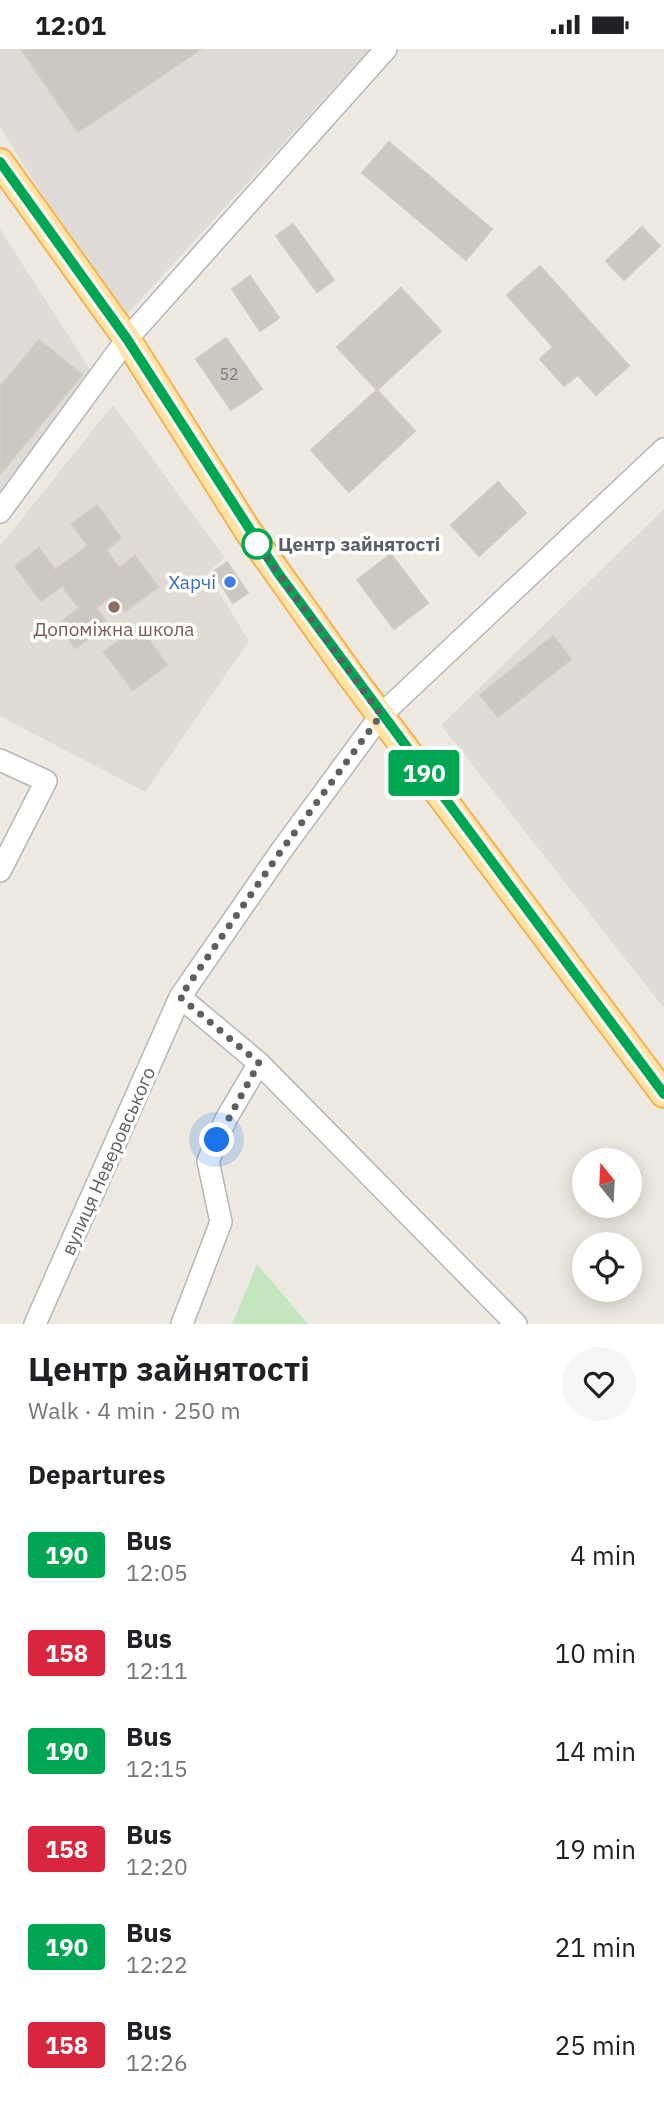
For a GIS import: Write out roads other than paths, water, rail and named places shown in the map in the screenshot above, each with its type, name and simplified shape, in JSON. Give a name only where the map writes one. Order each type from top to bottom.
[{"type":"main road","points":[[3,173],[127,339],[248,531],[381,715],[664,1094]]},
{"type":"street","points":[[0,512],[127,339],[386,49]]},
{"type":"street","name":"вулиця Неверовського","points":[[35,1324],[180,997],[281,851],[381,715],[664,449]]},
{"type":"street","points":[[0,760],[46,781],[0,871]]},
{"type":"street","points":[[180,997],[259,1063],[516,1324]]},
{"type":"street","points":[[182,1324],[221,1222],[208,1161],[226,1119],[259,1063]]},
{"type":"place","name":"Центр зайнятості","points":[[257,544]]},
{"type":"place","name":"Харчі","points":[[230,582]]},
{"type":"place","name":"Допомiжна школа","points":[[114,607]]}]
